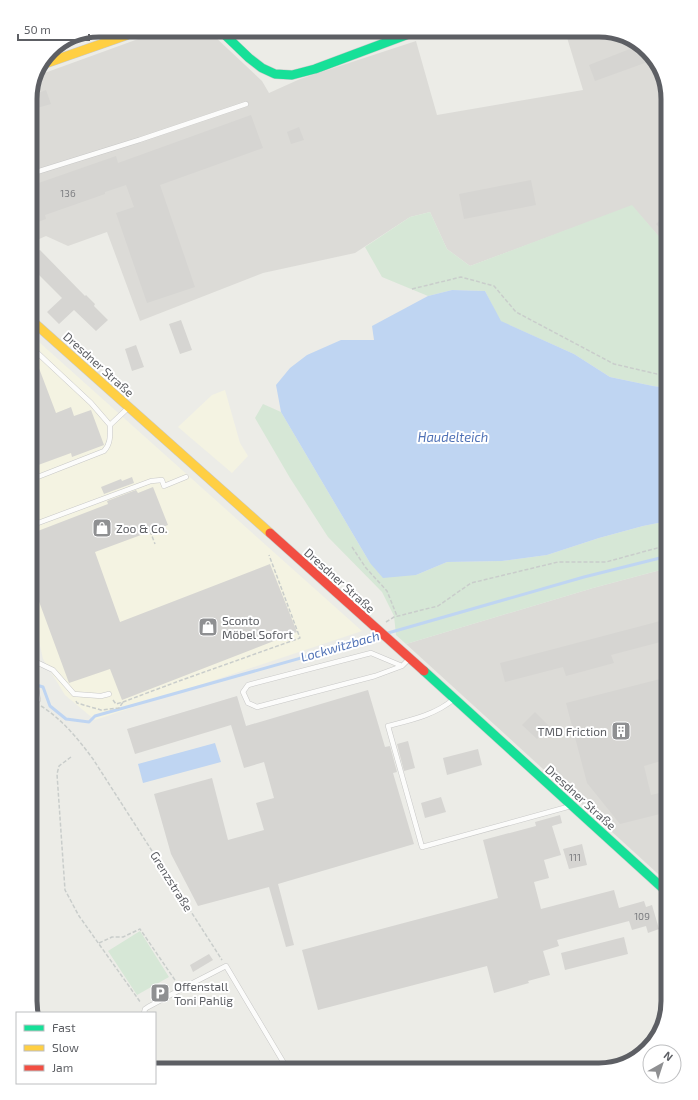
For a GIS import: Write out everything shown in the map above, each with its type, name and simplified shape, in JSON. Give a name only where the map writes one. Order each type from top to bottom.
[{"type":"main road","points":[[49,62],[121,37]]},
{"type":"main road","points":[[227,37],[262,68],[276,74],[292,75],[314,69],[400,37]]},
{"type":"main road","name":"Dresdner Straße","points":[[37,325],[389,639],[661,887]]},
{"type":"lane","points":[[37,172],[139,140],[246,104]]},
{"type":"lane","points":[[37,353],[91,403],[110,425],[110,441],[108,447],[104,451],[37,477]]},
{"type":"lane","points":[[110,425],[129,407]]},
{"type":"lane","points":[[37,523],[151,482],[162,480],[164,486],[186,477]]},
{"type":"lane","points":[[402,666],[371,653],[248,685],[242,692],[248,703],[257,707],[375,676],[402,666],[410,658]]},
{"type":"lane","points":[[37,662],[53,670],[74,694],[101,696],[109,694]]},
{"type":"lane","points":[[37,690],[39,703]]},
{"type":"lane","points":[[454,698],[440,710],[413,720],[388,726],[422,847],[572,806]]},
{"type":"lane","points":[[145,1011],[181,989],[226,966],[284,1063]]},
{"type":"path","points":[[412,289],[461,277],[494,286],[516,312],[614,364],[661,374]]},
{"type":"path","points":[[150,531],[155,544]]},
{"type":"path","points":[[352,547],[366,568],[387,591],[397,616]]},
{"type":"path","points":[[373,625],[382,625],[394,616],[438,606],[471,583],[558,562],[606,562],[661,547]]},
{"type":"path","points":[[116,704],[300,638],[269,555]]},
{"type":"path","points":[[74,694],[77,703],[101,710],[119,708],[123,702]]},
{"type":"path","name":"Grenzstraße","points":[[39,703],[74,733],[94,759],[226,966]]},
{"type":"path","points":[[71,757],[59,766],[57,774],[65,890],[79,916],[145,1011]]},
{"type":"path","points":[[99,943],[112,937],[123,937],[140,929],[181,989]]},
{"type":"shaded area","points":[[144,37],[215,37],[262,81],[269,93],[300,79],[416,41],[437,115],[583,90],[567,37],[603,37],[619,40],[640,52],[655,72],[659,83],[661,99],[661,239],[632,206],[470,266],[447,249],[430,212],[410,217],[355,253],[263,273],[140,321],[107,232],[68,246],[46,236],[37,240],[37,95],[42,74]]},
{"type":"shaded area","points":[[632,205],[661,239],[661,387],[610,377],[574,354],[500,321],[485,291],[452,290],[428,296],[382,277],[365,247],[410,217],[430,212],[447,249],[470,266]]},
{"type":"shaded area","points":[[37,340],[362,631],[95,720],[65,695],[43,659],[37,632]]},
{"type":"shaded area","points":[[225,390],[240,443],[248,456],[232,473],[178,427],[212,395]]},
{"type":"shaded area","points":[[263,404],[281,412],[370,563],[416,575],[447,562],[502,561],[547,555],[599,538],[661,522],[661,570],[593,588],[406,644],[396,635],[394,616],[382,592],[328,537],[290,478],[255,418]]},
{"type":"shaded area","points":[[661,570],[661,877],[406,644],[593,588]]},
{"type":"shaded area","points":[[140,931],[169,977],[137,995],[108,951]]},
{"type":"water","name":"Haudelteich","points":[[452,290],[485,291],[501,321],[574,354],[610,377],[661,387],[661,522],[599,538],[547,555],[502,561],[447,562],[416,575],[383,578],[370,563],[281,412],[276,385],[290,368],[307,355],[341,340],[374,340],[372,326],[428,296]]},
{"type":"water","points":[[215,743],[221,762],[143,783],[138,764]]},
{"type":"building","points":[[633,48],[640,52],[648,62],[595,81],[589,65]]},
{"type":"building","points":[[46,90],[51,104],[37,108],[37,93]]},
{"type":"building","points":[[251,115],[263,148],[160,185],[195,287],[147,303],[116,213],[134,207],[126,185],[45,215],[46,219],[37,222],[37,184],[116,156],[118,163]]},
{"type":"building","points":[[299,127],[304,140],[291,144],[287,132]]},
{"type":"building","points":[[531,180],[536,205],[464,219],[459,194]]},
{"type":"building","points":[[661,219],[661,229],[656,224]]},
{"type":"building","points":[[40,250],[85,296],[86,295],[95,304],[94,306],[108,320],[96,331],[74,310],[59,324],[47,312],[62,298],[37,273],[37,251]]},
{"type":"building","points":[[181,320],[192,350],[180,354],[169,324]]},
{"type":"building","points":[[136,345],[144,367],[132,371],[125,349]]},
{"type":"building","points":[[37,363],[56,413],[71,407],[74,416],[91,410],[104,445],[72,457],[71,453],[37,465]]},
{"type":"building","points":[[132,477],[134,483],[104,494],[101,487],[121,479],[122,481]]},
{"type":"building","points":[[153,487],[168,525],[95,552],[120,622],[270,564],[297,632],[122,700],[110,669],[69,683],[37,596],[37,531],[108,504],[107,501],[136,490],[138,493]]},
{"type":"building","points":[[661,621],[661,642],[611,655],[614,663],[566,676],[563,667],[505,682],[500,663]]},
{"type":"building","name":"TMD Friction","points":[[661,679],[661,761],[644,766],[651,795],[661,793],[661,814],[620,824],[587,783],[566,703]]},
{"type":"building","points":[[368,690],[385,747],[390,746],[397,772],[393,773],[414,844],[278,884],[294,945],[286,947],[269,887],[198,906],[171,854],[154,794],[212,778],[228,840],[264,830],[256,803],[274,798],[264,762],[244,768],[231,725],[135,754],[127,729],[237,696],[246,726]]},
{"type":"building","points":[[535,712],[549,726],[537,739],[522,725]]},
{"type":"building","points":[[408,741],[415,768],[404,771],[397,744]]},
{"type":"building","points":[[478,749],[482,765],[447,775],[443,758]]},
{"type":"building","points":[[441,797],[446,812],[425,818],[421,803]]},
{"type":"building","points":[[560,815],[562,823],[552,826],[561,855],[544,860],[549,878],[534,882],[541,909],[614,890],[619,908],[644,901],[646,907],[652,905],[659,929],[648,933],[646,926],[632,930],[629,921],[557,940],[559,946],[543,951],[550,975],[494,993],[487,966],[318,1010],[302,950],[498,898],[483,840],[536,826],[535,822]]},
{"type":"building","points":[[582,844],[587,865],[569,869],[563,849]]},
{"type":"building","points":[[624,937],[628,954],[565,970],[561,953]]},
{"type":"building","points":[[209,954],[213,960],[193,972],[190,965]]},
{"type":"waterway","name":"Lockwitzbach","points":[[388,633],[584,577],[661,558]]},
{"type":"waterway","name":"Lockwitzbach","points":[[37,685],[43,687],[50,706],[66,719],[89,722],[95,716],[379,636]]},
{"type":"traffic: fast","points":[[227,37],[262,68],[275,74],[292,75],[315,69],[401,37]]},
{"type":"traffic: fast","points":[[424,671],[661,887]]},
{"type":"traffic: slow","points":[[49,62],[121,37]]},
{"type":"traffic: slow","points":[[37,325],[270,533]]},
{"type":"traffic: jam","points":[[270,533],[424,671]]},
{"type":"place","name":"Zoo & Co.","points":[[102,528]]},
{"type":"place","name":"Sconto Möbel Sofort","points":[[208,627]]},
{"type":"place","name":"TMD Friction","points":[[621,731]]},
{"type":"place","name":"Offenstall Toni Pahlig","points":[[160,993]]}]
